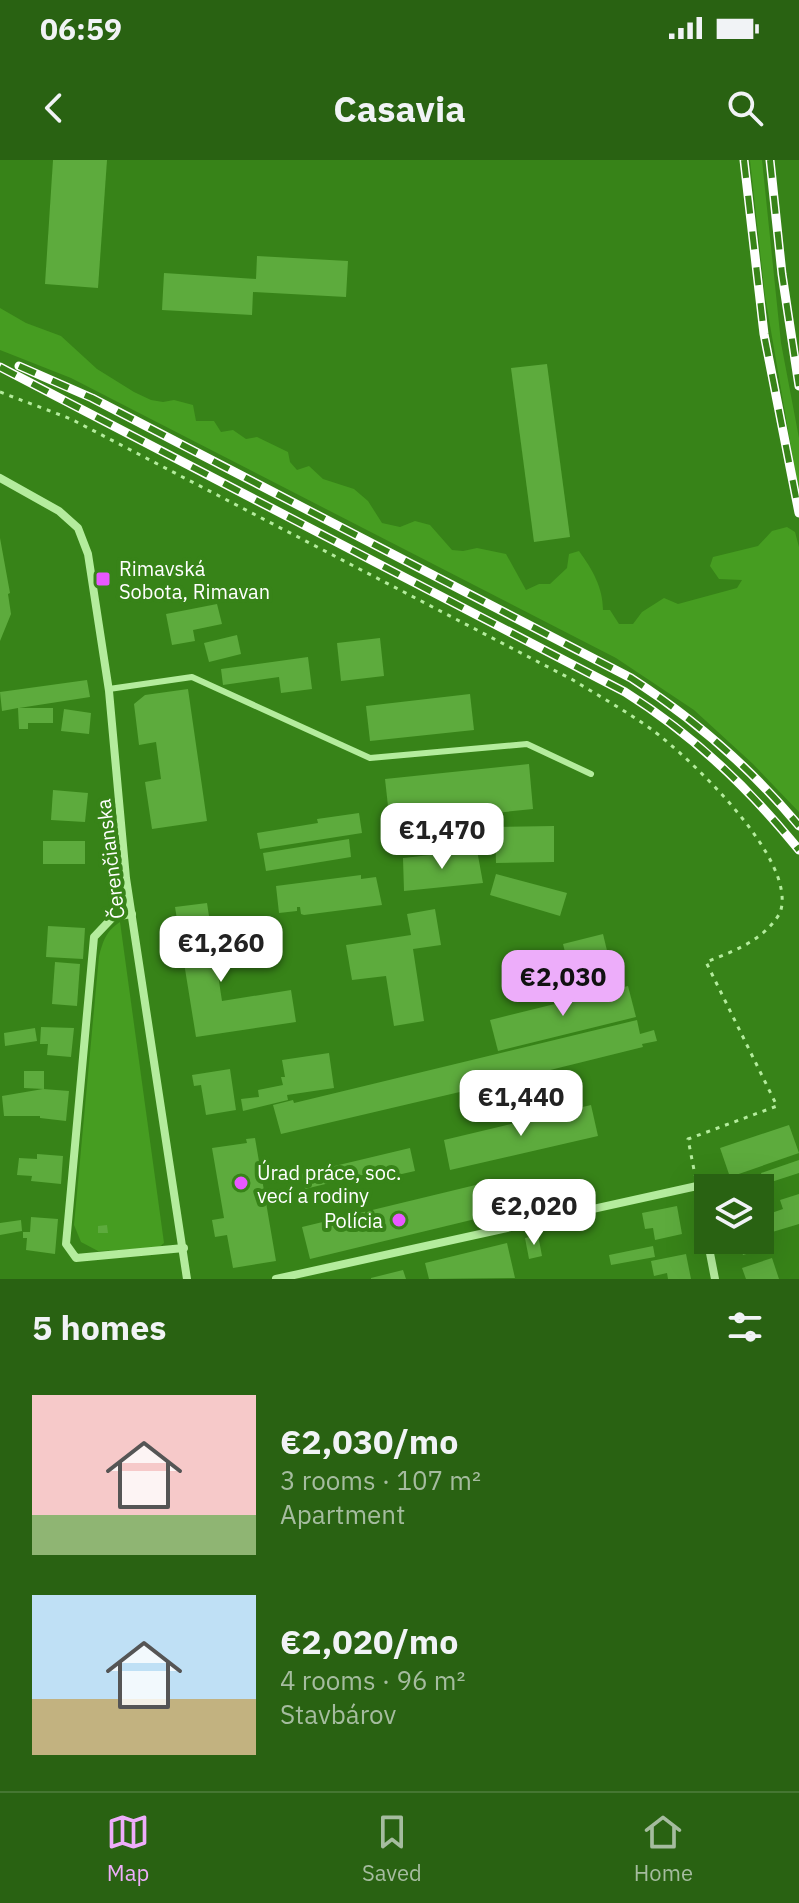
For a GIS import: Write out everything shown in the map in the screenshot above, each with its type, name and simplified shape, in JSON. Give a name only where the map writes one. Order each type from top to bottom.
[{"type":"street","name":"Čerenčianska","points":[[0,478],[59,511],[78,528],[88,554],[109,689],[132,914],[187,1279]]},
{"type":"street","points":[[132,914],[113,917],[94,937],[66,1244],[76,1258],[184,1248]]},
{"type":"street","points":[[276,1279],[697,1186],[715,1279]]},
{"type":"lane","points":[[109,689],[192,677],[370,758],[527,744],[591,774]]},
{"type":"path","points":[[0,392],[71,419]]},
{"type":"green space","points":[[750,160],[762,160],[781,343],[799,438],[799,494],[765,296]]},
{"type":"green space","points":[[0,308],[26,323],[61,336],[97,369],[134,392],[151,400],[174,400],[193,405],[196,421],[214,421],[221,432],[233,430],[246,439],[257,437],[288,452],[290,462],[297,470],[309,466],[323,479],[354,489],[368,501],[382,523],[400,527],[415,521],[430,525],[452,550],[477,548],[506,554],[526,590],[539,584],[550,584],[567,568],[569,554],[579,551],[596,579],[603,610],[610,610],[619,624],[633,624],[642,612],[664,598],[678,604],[737,588],[742,580],[719,579],[710,566],[713,557],[758,546],[772,531],[787,527],[795,532],[799,547],[799,812],[694,710],[616,658],[71,378],[0,350]]},
{"type":"green space","points":[[120,922],[164,1243],[158,1248],[98,1251],[81,1242],[74,1225],[99,956],[106,937]]},
{"type":"building","points":[[53,160],[107,160],[98,288],[45,284]]},
{"type":"building","points":[[257,256],[348,261],[346,297],[253,292],[252,315],[162,310],[164,273],[256,279]]},
{"type":"building","points":[[547,364],[570,537],[534,542],[511,368]]},
{"type":"building","points":[[0,538],[11,614],[0,641]]},
{"type":"building","points":[[217,604],[222,624],[193,630],[195,641],[172,645],[166,614]]},
{"type":"building","points":[[237,635],[241,654],[209,662],[204,643]]},
{"type":"building","points":[[380,638],[384,676],[341,681],[337,643]]},
{"type":"building","points":[[308,657],[312,689],[281,693],[279,677],[223,685],[221,669]]},
{"type":"building","points":[[87,680],[90,697],[19,708],[53,708],[53,723],[28,723],[28,729],[19,729],[18,708],[2,711],[0,692]]},
{"type":"building","points":[[188,689],[207,821],[152,829],[145,782],[161,779],[156,742],[139,745],[134,704],[145,695]]},
{"type":"building","points":[[470,694],[474,730],[370,741],[366,706]]},
{"type":"building","points":[[64,709],[91,713],[89,734],[61,731]]},
{"type":"building","points":[[529,764],[533,809],[390,824],[385,779]]},
{"type":"building","points":[[53,790],[88,793],[85,822],[51,820]]},
{"type":"building","points":[[359,813],[362,833],[260,849],[257,833]]},
{"type":"building","points":[[554,826],[554,862],[496,863],[495,827]]},
{"type":"building","points":[[349,839],[351,857],[266,871],[263,853]]},
{"type":"building","points":[[43,841],[85,841],[85,864],[43,864]]},
{"type":"building","points":[[477,850],[483,883],[404,891],[403,858]]},
{"type":"building","points":[[496,874],[567,893],[560,916],[490,895]]},
{"type":"building","points":[[361,875],[361,879],[376,877],[382,905],[304,915],[297,907],[297,911],[279,913],[276,886]]},
{"type":"building","points":[[207,903],[222,1001],[291,990],[296,1022],[196,1037],[175,907]]},
{"type":"building","points":[[435,909],[441,945],[413,949],[424,1021],[394,1026],[386,976],[352,980],[346,945],[411,935],[407,914]]},
{"type":"building","points":[[48,926],[85,928],[83,959],[46,957]]},
{"type":"building","points":[[603,934],[616,988],[576,997],[563,944]]},
{"type":"building","points":[[55,962],[80,964],[77,1006],[52,1004]]},
{"type":"building","points":[[628,986],[636,1017],[498,1051],[490,1020]]},
{"type":"building","points":[[637,1020],[640,1034],[654,1030],[657,1041],[526,1076],[527,1080],[465,1095],[464,1091],[281,1134],[273,1105],[293,1100],[294,1103]]},
{"type":"building","points":[[41,1027],[74,1028],[71,1057],[47,1055],[48,1044],[40,1044]]},
{"type":"building","points":[[35,1028],[37,1041],[5,1046],[4,1033]]},
{"type":"building","points":[[329,1053],[334,1088],[287,1095],[288,1100],[243,1111],[241,1099],[259,1097],[258,1090],[283,1085],[282,1060]]},
{"type":"building","points":[[230,1069],[236,1110],[206,1115],[201,1085],[194,1086],[192,1075]]},
{"type":"building","points":[[24,1071],[44,1071],[44,1089],[24,1088]]},
{"type":"building","points":[[43,1089],[69,1091],[66,1121],[40,1116],[4,1116],[2,1096]]},
{"type":"building","points":[[591,1105],[598,1136],[450,1170],[444,1140]]},
{"type":"building","points":[[789,1125],[799,1153],[739,1174],[729,1174],[720,1148]]},
{"type":"building","name":"Úrad práce, soc. vecí a rodiny","points":[[255,1138],[276,1261],[233,1268],[227,1235],[215,1237],[212,1220],[224,1218],[212,1148],[247,1143],[246,1139]]},
{"type":"building","points":[[410,1148],[415,1171],[393,1176],[391,1168],[305,1189],[301,1174]]},
{"type":"building","points":[[37,1154],[63,1156],[61,1184],[31,1181],[32,1176],[17,1175],[19,1158],[37,1159]]},
{"type":"building","points":[[799,1160],[799,1173],[774,1181],[774,1174],[761,1174]]},
{"type":"building","name":"Polícia","points":[[488,1182],[496,1214],[310,1259],[302,1227]]},
{"type":"building","points":[[799,1194],[799,1224],[774,1232],[774,1212],[783,1209],[780,1200]]},
{"type":"building","points":[[529,1195],[531,1206],[517,1209],[515,1198]]},
{"type":"building","points":[[677,1206],[682,1234],[655,1240],[653,1228],[645,1229],[642,1213]]},
{"type":"building","points":[[31,1217],[58,1219],[55,1254],[26,1250],[27,1238],[23,1238],[23,1232],[30,1232]]},
{"type":"building","points":[[21,1220],[22,1231],[0,1235],[0,1223]]},
{"type":"building","points":[[107,1225],[108,1233],[98,1233],[98,1226]]},
{"type":"building","points":[[538,1235],[542,1256],[529,1259],[525,1238]]},
{"type":"building","points":[[507,1243],[515,1278],[429,1279],[425,1263]]},
{"type":"building","points":[[653,1246],[655,1257],[611,1265],[609,1255]]},
{"type":"building","points":[[686,1254],[691,1279],[668,1279],[667,1273],[654,1276],[651,1261]]},
{"type":"building","points":[[772,1258],[779,1279],[746,1279],[742,1268]]},
{"type":"building","points":[[403,1270],[406,1279],[371,1279],[371,1278]]},
{"type":"railway","points":[[744,160],[764,334],[799,513]]},
{"type":"railway","points":[[770,160],[782,274],[799,386]]},
{"type":"railway","points":[[19,366],[92,398],[631,678],[721,746],[799,826]]},
{"type":"railway","points":[[0,367],[625,692],[696,744],[760,805],[799,850]]},
{"type":"place","name":"Rimavská Sobota, Rimavan","points":[[103,579]]},
{"type":"place","name":"Úrad práce, soc. vecí a rodiny","points":[[241,1183]]},
{"type":"place","name":"Polícia","points":[[399,1220]]}]
